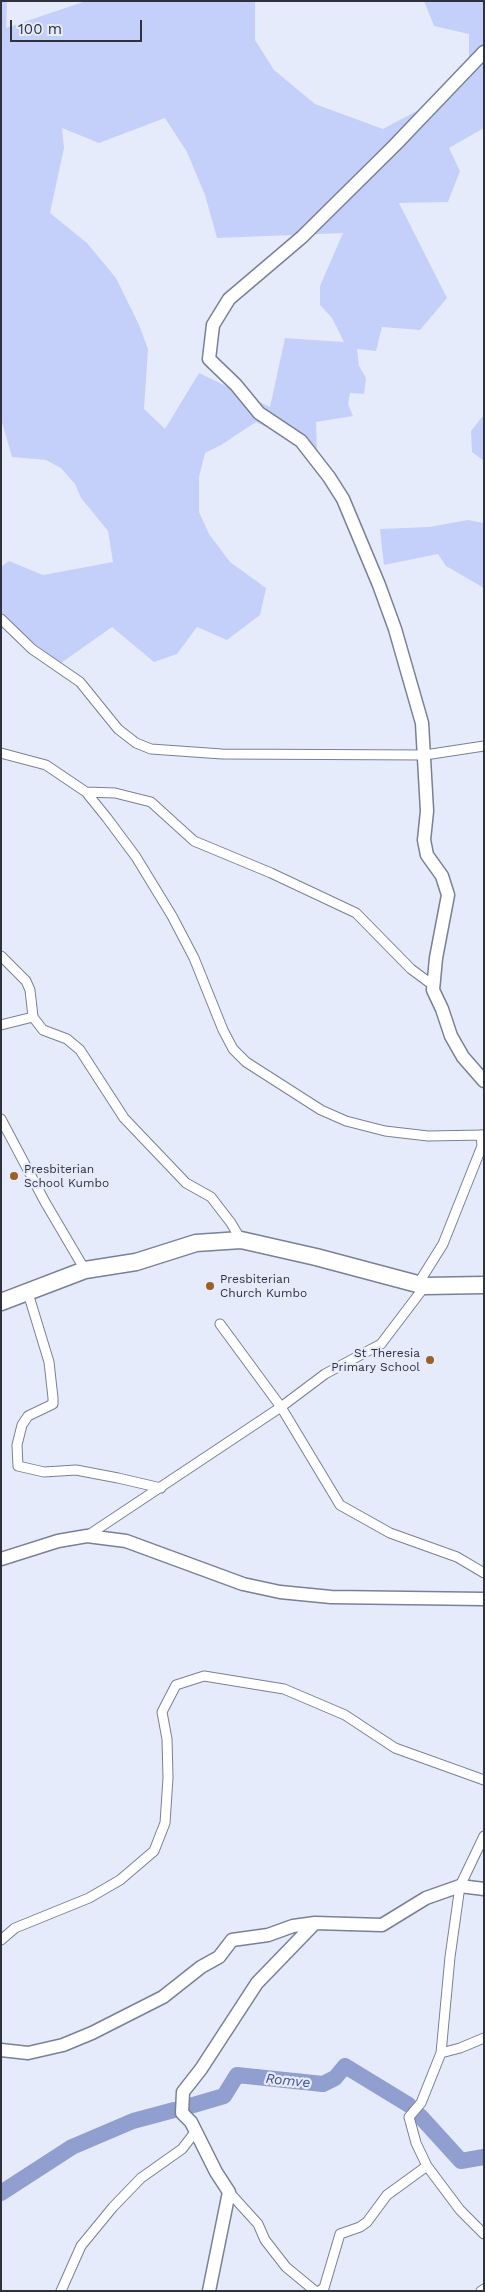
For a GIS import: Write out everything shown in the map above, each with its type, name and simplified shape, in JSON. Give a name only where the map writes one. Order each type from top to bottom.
[{"type":"highway","points":[[1,1302],[85,1270],[136,1262],[196,1243],[241,1240],[326,1259],[421,1285],[484,1285]]},
{"type":"street","points":[[484,52],[395,145],[302,237],[229,300],[213,325],[209,359],[236,384],[259,413],[301,441],[343,499],[395,629],[422,723],[427,811],[424,840],[427,855],[442,876],[448,895],[436,958],[434,986],[451,1036],[464,1057],[484,1081]]},
{"type":"street","points":[[1,620],[32,649],[80,682],[118,730],[136,743],[151,749],[222,754],[424,755],[484,746]]},
{"type":"street","points":[[1,753],[46,765],[86,792],[136,858],[172,916],[194,958],[223,1030],[233,1049],[246,1062],[321,1110],[346,1122],[385,1131],[428,1136],[482,1135],[482,1146],[443,1244],[421,1285],[381,1344],[325,1374],[281,1407],[87,1536]]},
{"type":"street","points":[[86,792],[122,794],[151,802],[194,841],[271,873],[356,914],[411,969],[434,986]]},
{"type":"street","points":[[1,956],[26,982],[30,990],[33,1017],[43,1030],[67,1039],[80,1050],[124,1118],[186,1183],[211,1197],[231,1223],[241,1240]]},
{"type":"street","points":[[1,1025],[33,1017]]},
{"type":"street","points":[[1,1119],[45,1202],[85,1270]]},
{"type":"street","points":[[28,1293],[49,1362],[54,1398],[53,1404],[28,1416],[22,1425],[17,1445],[18,1466],[44,1472],[76,1470],[161,1488]]},
{"type":"street","points":[[220,1324],[281,1407],[340,1505],[390,1533],[457,1557],[484,1573]]},
{"type":"street","points":[[1,1559],[58,1541],[87,1536],[126,1541],[243,1584],[280,1592],[331,1596],[484,1599]]},
{"type":"street","points":[[1,1940],[15,1928],[89,1898],[120,1880],[154,1850],[165,1823],[168,1787],[166,1739],[162,1712],[176,1685],[204,1676],[284,1688],[345,1715],[395,1748],[484,1780]]},
{"type":"street","points":[[484,1836],[460,1886],[450,1957],[441,2053],[421,2102],[409,2117],[416,2143],[427,2166],[460,2210],[484,2234]]},
{"type":"street","points":[[1,2050],[28,2053],[63,2046],[92,2033],[163,1997],[201,1967],[219,1957],[232,1940],[268,1935],[293,1926],[315,1923],[382,1925],[426,1898],[460,1886],[484,1889]]},
{"type":"street","points":[[315,1923],[257,1983],[201,2069],[183,2092],[182,2114],[191,2122],[216,2172],[229,2192],[258,2224],[265,2240],[286,2267],[315,2291]]},
{"type":"street","points":[[441,2053],[460,2048],[484,2038]]},
{"type":"street","points":[[61,2291],[81,2246],[113,2207],[141,2178],[182,2149],[196,2131]]},
{"type":"street","points":[[319,2291],[324,2288],[340,2234],[360,2227],[367,2222],[387,2194],[427,2166]]},
{"type":"street","points":[[209,2291],[229,2192]]},
{"type":"shaded area","points":[[1,1],[7,1],[6,28],[86,1],[255,1],[255,40],[274,70],[315,104],[383,129],[441,98],[469,66],[469,34],[434,26],[424,1],[484,1],[484,128],[449,148],[460,171],[448,202],[399,203],[447,298],[420,330],[382,327],[376,351],[357,349],[359,366],[366,378],[364,394],[350,393],[348,404],[353,416],[316,422],[317,451],[256,422],[205,453],[199,477],[199,512],[209,534],[230,562],[266,588],[260,615],[227,640],[197,627],[177,654],[154,662],[112,627],[61,663],[38,646],[1,625],[1,567],[9,561],[43,575],[113,562],[108,531],[81,498],[75,484],[61,468],[46,460],[12,457],[1,419]],"holes":[[[165,118],[187,152],[205,195],[217,238],[343,233],[320,286],[320,305],[332,318],[344,342],[285,338],[270,407],[199,373],[165,429],[144,409],[148,349],[139,325],[116,278],[87,243],[50,213],[64,148],[62,128],[99,143]]]},
{"type":"shaded area","points":[[484,417],[484,461],[472,452],[471,431]]},
{"type":"shaded area","points":[[468,520],[484,523],[484,588],[446,566],[438,554],[384,565],[380,529],[429,527]]},
{"type":"waterway","name":"Romve","points":[[190,2106],[224,2096],[237,2075],[323,2084],[335,2078],[345,2066],[409,2105]]},
{"type":"waterway","name":"Romve","points":[[1,2193],[72,2147],[133,2121],[174,2110]]},
{"type":"waterway","name":"Romve","points":[[420,2116],[461,2161],[484,2157]]},
{"type":"place","name":"Presbiterian School Kumbo","points":[[14,1176]]},
{"type":"place","name":"Presbiterian Church Kumbo","points":[[210,1286]]},
{"type":"place","name":"St Theresia Primary School","points":[[430,1360]]}]
